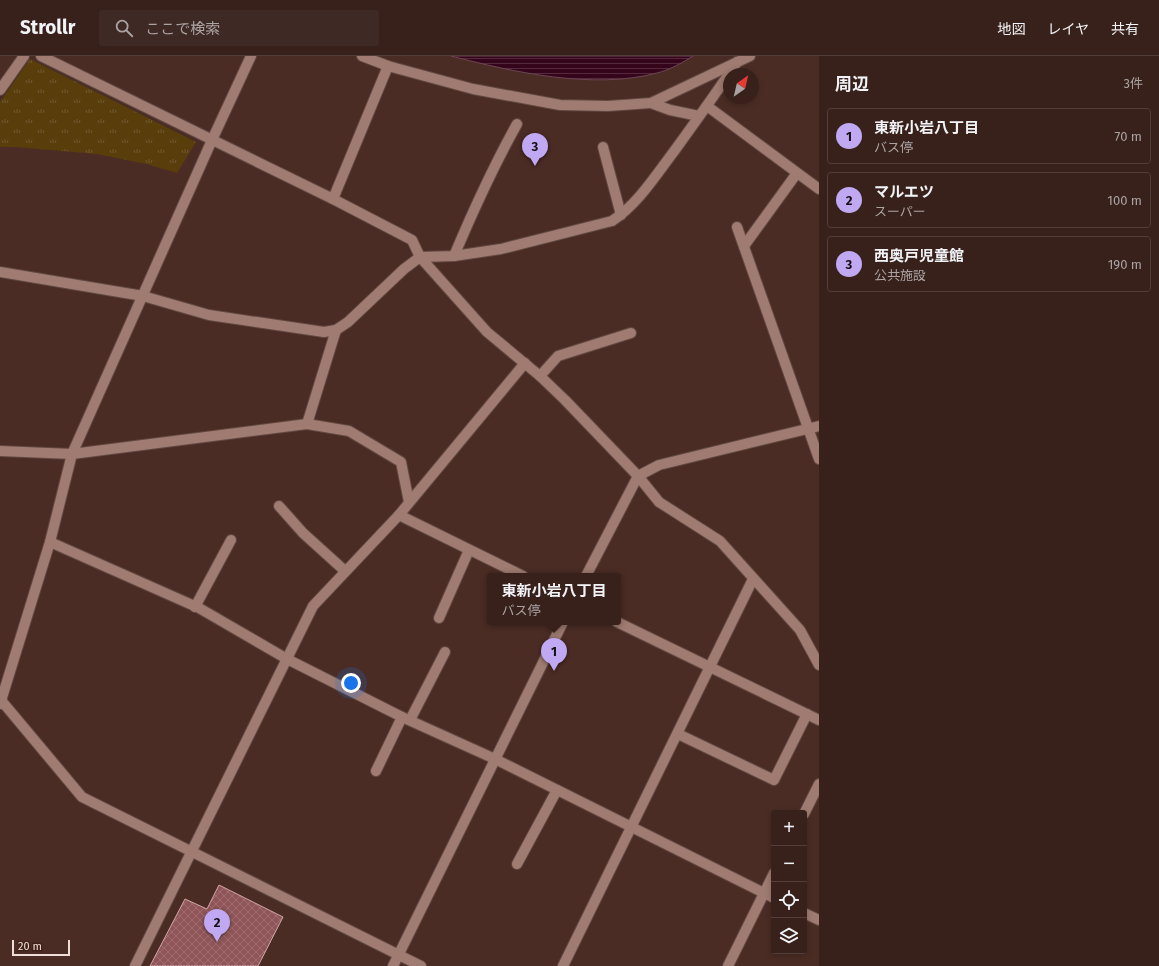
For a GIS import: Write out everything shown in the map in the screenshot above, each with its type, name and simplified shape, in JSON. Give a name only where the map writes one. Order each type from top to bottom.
[{"type":"street","points":[[0,90],[24,56]]},
{"type":"street","points":[[41,56],[333,199],[412,240],[420,257],[487,332],[540,376],[565,400],[638,476],[659,502],[720,541],[800,630],[819,665]]},
{"type":"street","points":[[251,56],[72,454],[50,542],[1,701],[82,796],[421,966]]},
{"type":"street","points":[[362,56],[388,66],[473,89],[560,105],[608,106],[651,103],[750,56]]},
{"type":"street","points":[[0,272],[143,296],[209,315],[310,331],[324,332],[336,330],[348,322],[404,269],[420,257],[454,256],[501,249],[612,221],[621,215],[631,206],[657,174],[737,62]]},
{"type":"street","points":[[333,199],[388,66]]},
{"type":"street","points":[[651,103],[670,110],[699,116]]},
{"type":"street","points":[[707,106],[819,189]]},
{"type":"street","points":[[454,256],[500,155],[518,124]]},
{"type":"street","points":[[603,147],[621,215]]},
{"type":"street","points":[[744,246],[798,173]]},
{"type":"street","points":[[737,227],[814,427],[819,459]]},
{"type":"street","points":[[307,424],[336,330]]},
{"type":"street","points":[[540,376],[558,356],[631,333]]},
{"type":"street","points":[[134,966],[313,606],[399,515],[524,363]]},
{"type":"street","points":[[0,451],[72,454],[307,424],[349,431],[401,462],[409,502]]},
{"type":"street","points":[[588,573],[638,476],[659,465],[814,427]]},
{"type":"street","points":[[279,506],[303,533],[345,571]]},
{"type":"street","points":[[399,515],[517,573]]},
{"type":"street","points":[[195,607],[231,540]]},
{"type":"street","points":[[50,542],[195,607],[286,659],[406,718],[495,759],[771,896]]},
{"type":"street","points":[[439,618],[469,550]]},
{"type":"street","points":[[563,966],[753,579]]},
{"type":"street","points":[[621,624],[819,720]]},
{"type":"street","points":[[393,966],[562,625]]},
{"type":"street","points":[[376,771],[445,652]]},
{"type":"street","points":[[678,734],[774,780],[806,714]]},
{"type":"street","points":[[806,810],[819,784]]},
{"type":"street","points":[[517,864],[557,790]]},
{"type":"street","points":[[728,966],[771,879]]},
{"type":"street","points":[[807,914],[819,920]]},
{"type":"green space","points":[[30,59],[196,142],[177,173],[146,164],[97,154],[0,147],[0,102]]},
{"type":"shaded area","points":[[451,56],[693,56],[675,66],[657,73],[632,78],[607,80],[553,77],[527,73]]},
{"type":"building","points":[[219,885],[283,917],[258,966],[150,966],[185,899],[207,909]]},
{"type":"place","name":"西奥戸児童館","points":[[535,166]]},
{"type":"place","name":"東新小岩八丁目","points":[[554,671]]},
{"type":"place","name":"マルエツ","points":[[217,942]]}]
